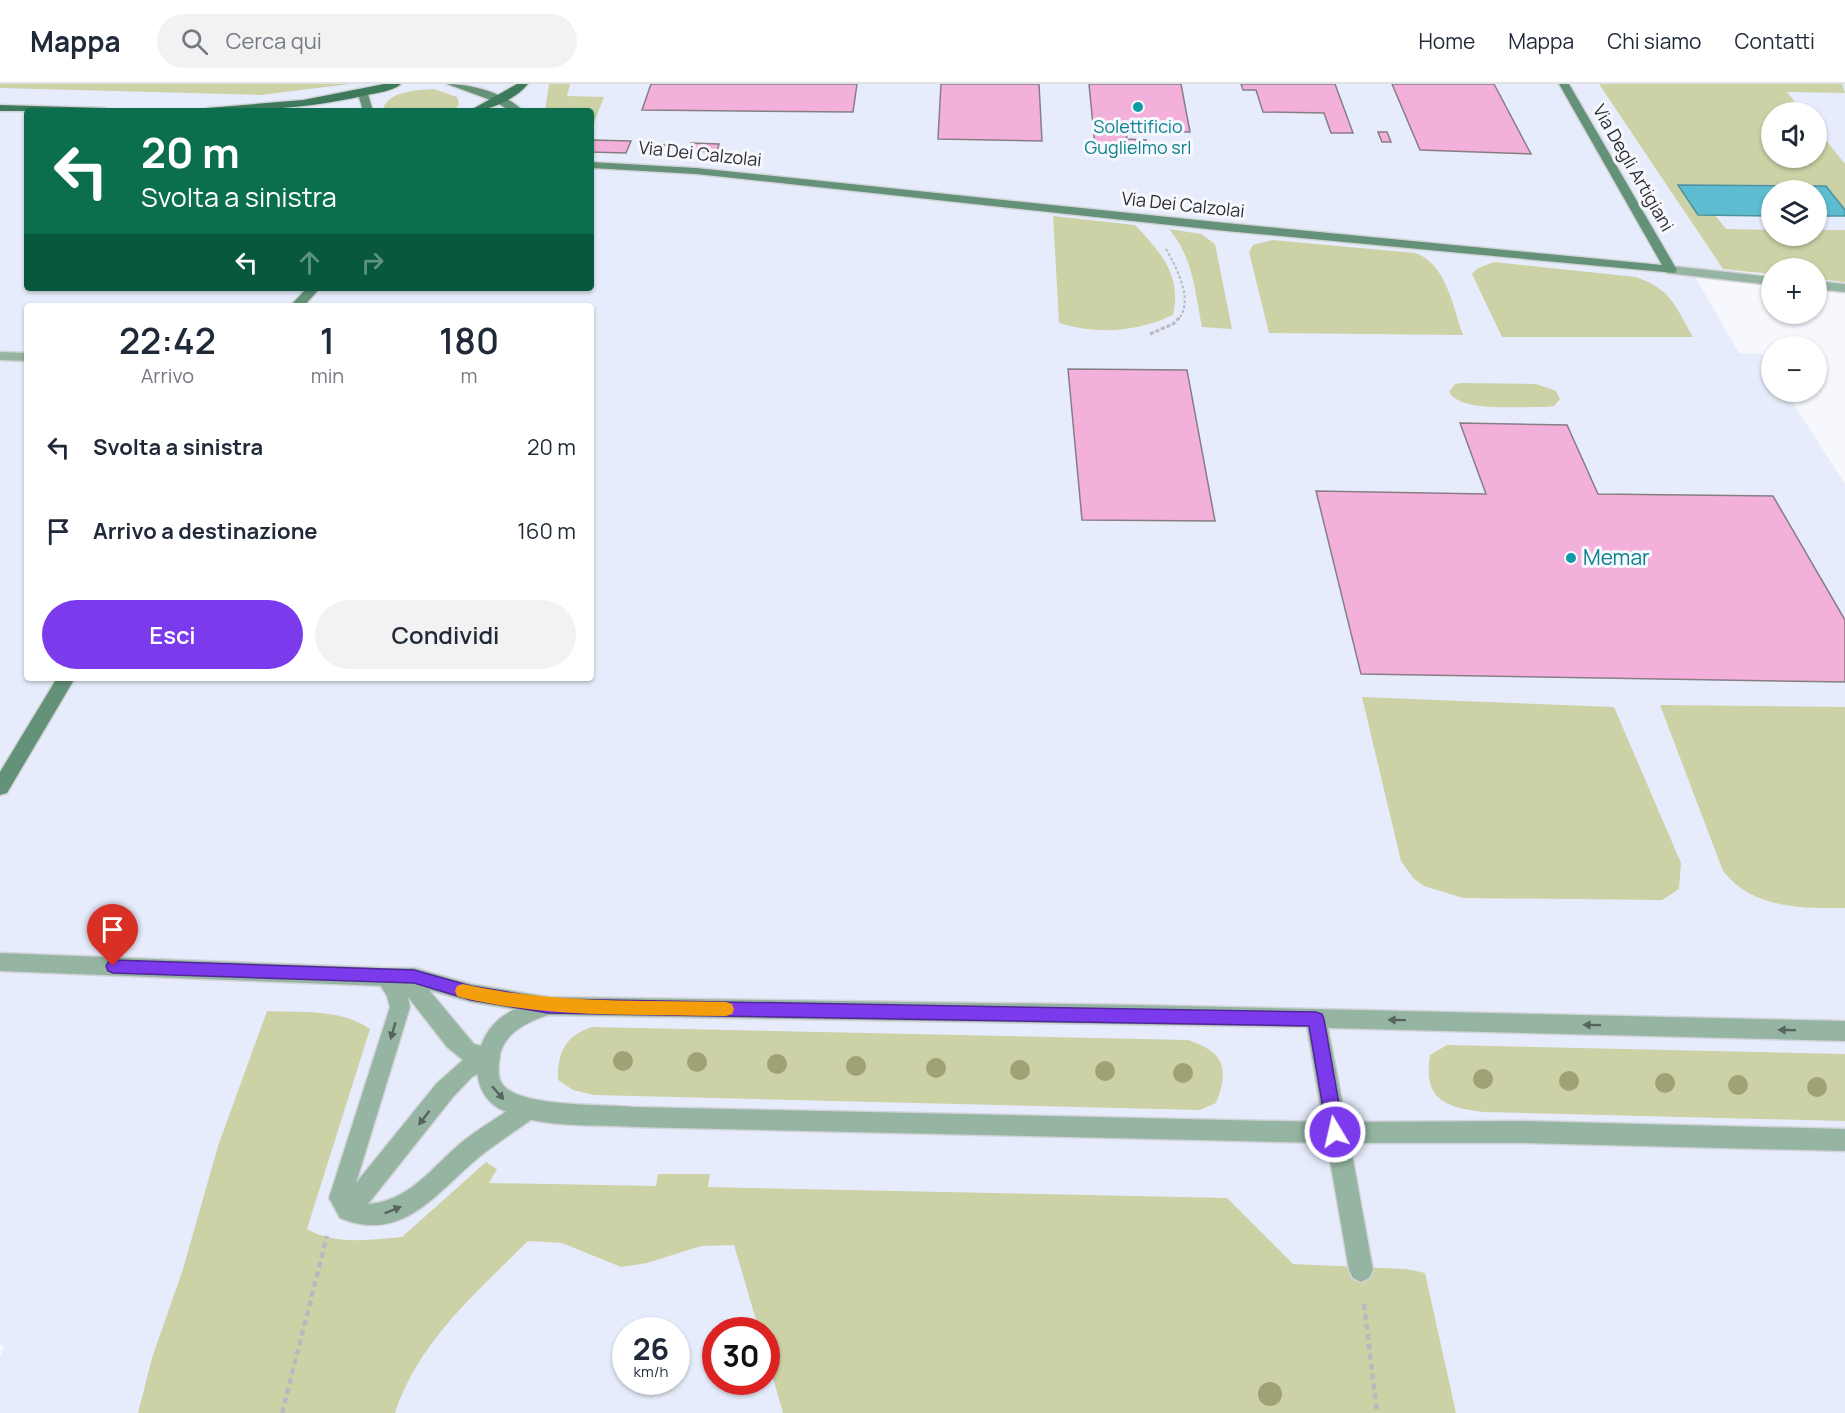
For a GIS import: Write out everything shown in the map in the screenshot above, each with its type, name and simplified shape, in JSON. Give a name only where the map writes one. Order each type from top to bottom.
[{"type":"main road","points":[[261,108],[363,94],[396,84]]},
{"type":"main road","points":[[481,108],[500,100],[523,84]]},
{"type":"main road","points":[[0,108],[24,109]]},
{"type":"street","points":[[452,84],[500,100],[513,108]]},
{"type":"street","name":"Via Degli Artigiani","points":[[1564,84],[1671,270]]},
{"type":"street","points":[[363,94],[367,108]]},
{"type":"street","name":"Via Dei Calzolai","points":[[594,165],[696,171],[1144,219],[1761,280]]},
{"type":"street","points":[[1827,286],[1845,288]]},
{"type":"street","points":[[300,303],[311,291]]},
{"type":"street","points":[[0,356],[24,357]]},
{"type":"street","points":[[0,788],[64,681]]},
{"type":"street","points":[[0,962],[386,977],[414,976],[471,993],[548,1006],[1316,1019],[1845,1031]]},
{"type":"street","points":[[386,977],[418,992],[468,1052],[489,1057]]},
{"type":"street","points":[[386,977],[396,992],[400,1007],[340,1198],[348,1210],[373,1217],[395,1211],[419,1195],[471,1149],[527,1110]]},
{"type":"street","points":[[548,1006],[525,1013],[505,1026],[492,1046],[486,1067],[491,1088],[506,1103],[527,1110],[634,1117],[1335,1132],[1524,1132],[1845,1140]]},
{"type":"street","points":[[1316,1019],[1361,1270]]},
{"type":"street","points":[[348,1210],[396,1154],[445,1090],[464,1070],[489,1057]]},
{"type":"path","points":[[1144,219],[1167,249],[1179,276],[1184,299],[1184,312],[1180,319],[1150,334]]},
{"type":"path","points":[[282,1413],[326,1239],[336,1221],[348,1210]]},
{"type":"path","points":[[1361,1270],[1377,1413]]},
{"type":"shaded area","points":[[0,84],[1845,84],[1845,282],[1827,280],[1827,258],[1761,258],[1761,273],[1690,268],[1739,353],[1761,354],[1761,402],[1792,402],[1845,484],[1845,1413],[0,1413],[0,1357],[4,1346],[0,1345]]},
{"type":"green space","points":[[0,84],[350,84],[261,95],[0,88]]},
{"type":"green space","points":[[549,84],[570,84],[567,96],[604,97],[594,123],[594,108],[545,108]]},
{"type":"green space","points":[[1599,84],[1842,84],[1845,93],[1787,92],[1795,102],[1761,102],[1761,168],[1827,168],[1827,142],[1845,164],[1845,216],[1827,216],[1827,180],[1761,180],[1761,216],[1715,215],[1726,229],[1761,230],[1761,246],[1827,246],[1827,230],[1845,230],[1845,282],[1827,280],[1827,258],[1761,258],[1761,273],[1723,269]]},
{"type":"green space","points":[[434,89],[457,97],[459,104],[456,108],[384,108],[390,99],[411,91]]},
{"type":"green space","points":[[1053,216],[1135,225],[1161,255],[1172,277],[1175,288],[1173,315],[1145,325],[1117,330],[1088,329],[1059,323]]},
{"type":"green space","points":[[1169,229],[1201,234],[1215,244],[1232,329],[1202,327],[1188,263]]},
{"type":"green space","points":[[1272,240],[1415,253],[1426,258],[1447,287],[1463,335],[1269,333],[1249,252],[1253,245]]},
{"type":"green space","points":[[1494,262],[1636,277],[1658,288],[1671,300],[1693,337],[1502,337],[1472,274],[1478,268]]},
{"type":"green space","points":[[1455,384],[1536,384],[1556,391],[1560,399],[1554,406],[1546,407],[1479,406],[1455,399],[1449,392]]},
{"type":"green space","points":[[1362,697],[1614,707],[1681,863],[1679,889],[1662,900],[1463,898],[1424,886],[1413,878],[1401,861]]},
{"type":"green space","points":[[1660,705],[1845,707],[1845,908],[1811,908],[1778,904],[1748,893],[1735,884],[1723,871]]},
{"type":"green space","points":[[267,1011],[307,1012],[346,1018],[370,1029],[307,1229],[329,1237],[353,1240],[402,1237],[486,1162],[497,1169],[489,1183],[656,1186],[658,1174],[710,1174],[708,1187],[1227,1198],[1293,1264],[1406,1269],[1425,1273],[1456,1413],[783,1413],[778,1395],[780,1395],[780,1317],[755,1317],[734,1245],[701,1246],[647,1263],[621,1267],[562,1243],[528,1241],[469,1300],[433,1341],[405,1387],[395,1413],[138,1413],[152,1358],[183,1269],[218,1146]]},
{"type":"green space","points":[[592,1027],[1188,1040],[1210,1050],[1216,1056],[1221,1063],[1223,1080],[1216,1103],[1200,1110],[594,1095],[573,1090],[558,1080],[559,1061],[565,1046],[583,1030]]},
{"type":"green space","points":[[1447,1045],[1845,1054],[1845,1121],[1470,1110],[1447,1103],[1433,1091],[1429,1070],[1430,1055]]},
{"type":"water","points":[[1678,185],[1761,186],[1761,216],[1698,215]]},
{"type":"water","points":[[1827,187],[1845,210],[1845,216],[1827,216]]},
{"type":"building","points":[[651,84],[857,84],[853,112],[642,110]]},
{"type":"building","points":[[941,84],[1039,84],[1042,141],[938,139]]},
{"type":"building","name":"Solettificio Guglielmo srl","points":[[1089,84],[1181,84],[1190,132],[1126,131],[1127,139],[1146,140],[1147,148],[1095,146]]},
{"type":"building","points":[[1241,84],[1335,84],[1353,133],[1331,133],[1324,113],[1263,112],[1256,90],[1243,90]]},
{"type":"building","points":[[1392,84],[1494,84],[1531,154],[1420,150]]},
{"type":"building","points":[[1378,132],[1387,132],[1391,142],[1382,142]]},
{"type":"building","points":[[594,140],[631,141],[626,153],[594,152]]},
{"type":"building","points":[[691,143],[719,144],[717,152],[689,151]]},
{"type":"building","points":[[652,145],[673,145],[671,151],[650,150]]},
{"type":"building","points":[[1068,369],[1187,370],[1215,521],[1082,520]]},
{"type":"building","name":"Memar","points":[[1460,423],[1567,425],[1598,494],[1773,496],[1845,620],[1845,682],[1361,674],[1316,491],[1486,494]]},
{"type":"slow traffic","points":[[463,991],[503,1000],[548,1006],[726,1009]]},
{"type":"place","name":"Solettificio Guglielmo srl","points":[[1138,107]]},
{"type":"place","name":"Memar","points":[[1571,558]]},
{"type":"route","points":[[113,966],[386,977],[414,976],[471,993],[548,1006],[1136,1014],[1316,1019],[1335,1132]]}]
